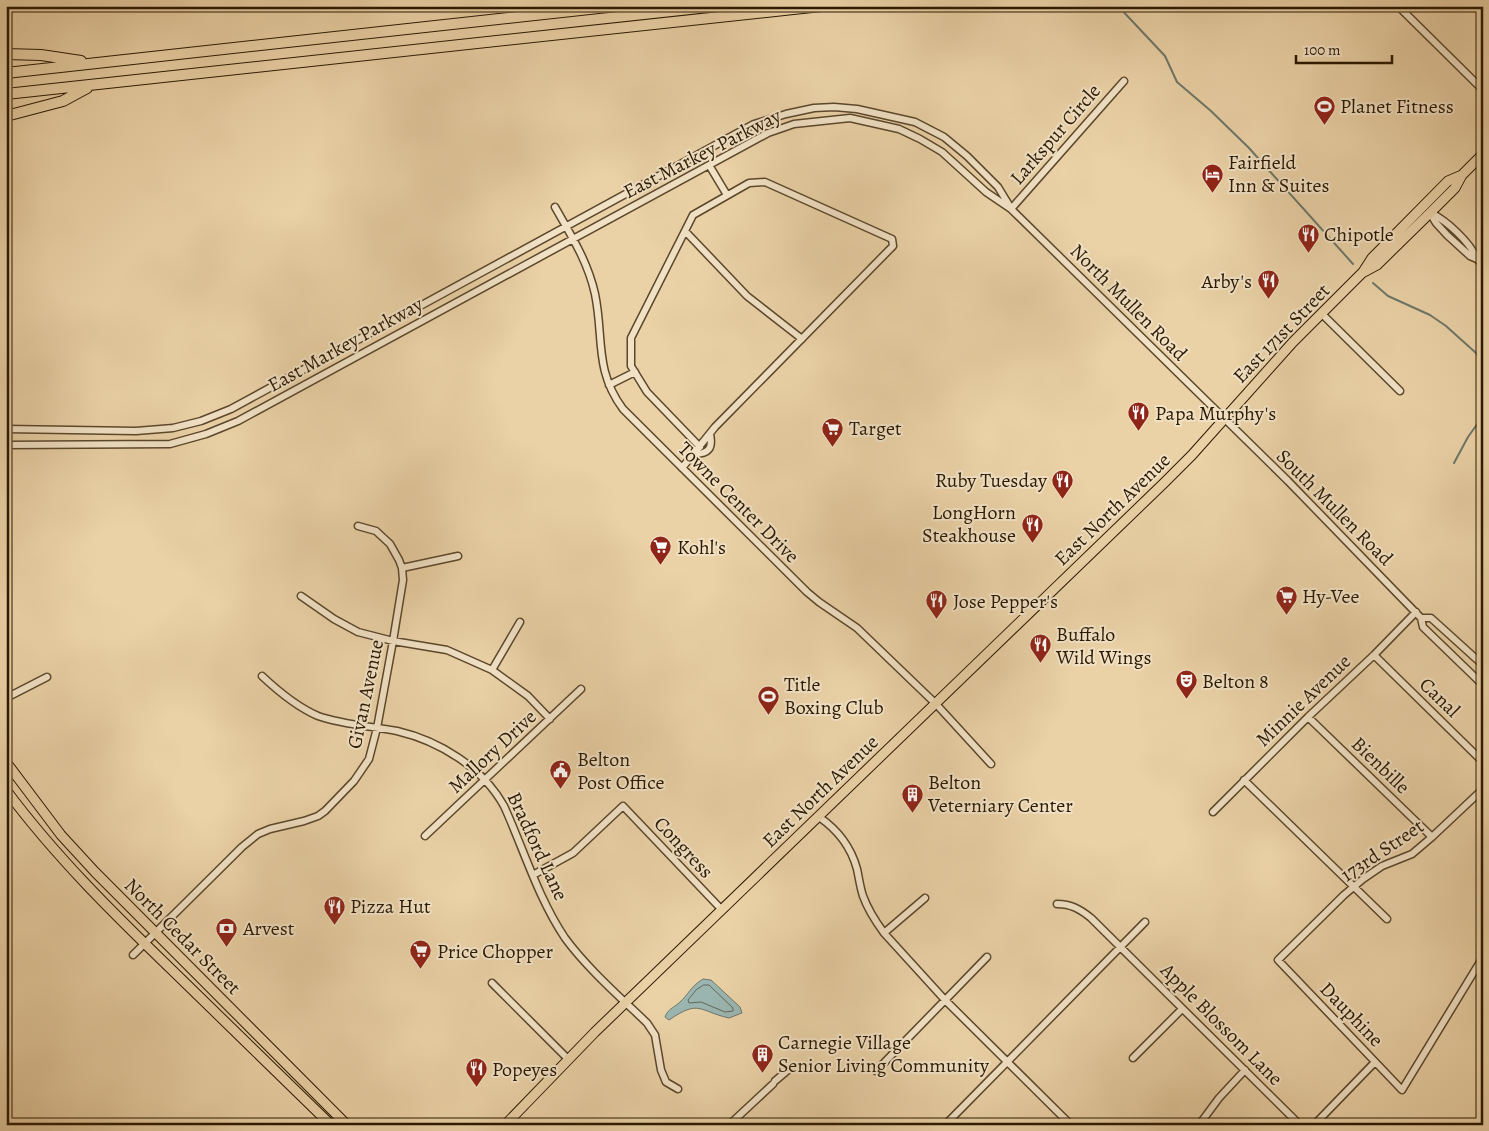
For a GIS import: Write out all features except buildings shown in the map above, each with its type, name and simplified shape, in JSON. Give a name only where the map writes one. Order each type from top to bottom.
[{"type":"highway","points":[[6,73],[617,6]]},
{"type":"highway","points":[[6,94],[820,6]]},
{"type":"highway","points":[[6,54],[41,55],[95,63]]},
{"type":"highway","points":[[6,116],[63,101],[92,85]]},
{"type":"main road","name":"East 171st Street","points":[[1363,272],[1378,264],[1387,255],[1394,243],[1427,209],[1448,181],[1462,175],[1483,154]]},
{"type":"main road","name":"East 171st Street","points":[[1225,419],[1293,342],[1363,272],[1372,258],[1427,209]]},
{"type":"main road","name":"East North Avenue","points":[[505,1125],[625,1002],[1164,483],[1225,419]]},
{"type":"main road","name":"North Cedar Street","points":[[6,762],[62,836],[94,872],[347,1125]]},
{"type":"main road","name":"North Cedar Street","points":[[6,790],[42,836],[80,878],[331,1125]]},
{"type":"street","points":[[1398,6],[1483,90]]},
{"type":"street","name":"Larkspur Circle","points":[[1011,208],[1124,80]]},
{"type":"street","name":"East Markey Parkway","points":[[6,429],[136,431],[173,428],[231,409],[754,124],[786,114],[814,108],[857,108],[915,122],[944,137],[967,156],[998,187],[1011,208]]},
{"type":"street","name":"East Markey Parkway","points":[[6,445],[170,444],[206,434],[238,421],[768,133],[794,124],[850,118],[898,129],[942,152],[986,192],[1011,208]]},
{"type":"street","points":[[710,165],[727,196]]},
{"type":"street","points":[[682,468],[700,447],[710,434],[893,246],[892,239],[765,182],[748,183],[693,215],[631,338],[631,366],[647,392],[700,447]]},
{"type":"street","name":"Towne Center Drive","points":[[554,207],[582,255],[595,294],[601,353],[606,376],[614,397],[622,408],[807,592],[856,628],[936,704],[991,764]]},
{"type":"street","name":"North Mullen Road","points":[[1011,208],[1225,419]]},
{"type":"street","points":[[1427,209],[1441,218],[1473,250],[1476,259],[1483,265]]},
{"type":"street","points":[[685,231],[747,296],[802,339]]},
{"type":"street","points":[[1322,314],[1400,391]]},
{"type":"street","points":[[609,385],[635,372]]},
{"type":"street","name":"South Mullen Road","points":[[1225,419],[1416,612],[1421,618],[1423,627],[1483,685]]},
{"type":"street","points":[[694,454],[702,454],[711,446],[710,434]]},
{"type":"street","name":"Givan Avenue","points":[[133,955],[242,847],[258,834],[270,829],[318,816],[354,781],[369,758],[393,641],[403,580],[402,568],[395,552],[384,538],[376,531],[358,526]]},
{"type":"street","points":[[402,568],[458,556]]},
{"type":"street","points":[[301,596],[358,632],[393,641],[447,650],[492,670],[528,696],[550,719]]},
{"type":"street","name":"Minnie Avenue","points":[[1213,812],[1416,612]]},
{"type":"street","name":"South Mullen Road","points":[[1421,618],[1431,618],[1483,665]]},
{"type":"street","points":[[492,670],[520,622]]},
{"type":"street","name":"Canal","points":[[1374,655],[1483,762]]},
{"type":"street","name":"Bradford Lane","points":[[262,676],[285,696],[307,711],[331,720],[412,736],[436,745],[477,772],[496,792],[504,806],[552,917],[582,958],[647,1023],[655,1035],[661,1070],[666,1082],[678,1089]]},
{"type":"street","points":[[6,698],[47,677]]},
{"type":"street","name":"Mallory Drive","points":[[425,836],[580,690]]},
{"type":"street","name":"Bienbille","points":[[1308,717],[1432,837]]},
{"type":"street","points":[[1244,780],[1386,919]]},
{"type":"street","name":"173rd Street","points":[[1278,960],[1354,887],[1382,866],[1412,854],[1483,789]]},
{"type":"street","name":"Congress","points":[[533,875],[573,853],[623,806],[722,910]]},
{"type":"street","points":[[819,817],[836,830],[849,848],[864,898],[884,934],[945,1000],[1068,1124]]},
{"type":"street","points":[[884,934],[924,898]]},
{"type":"street","name":"Apple Blossom Lane","points":[[1057,904],[1070,905],[1083,912],[1121,947],[1300,1125]]},
{"type":"street","points":[[946,1125],[1145,922]]},
{"type":"street","points":[[876,1071],[987,957]]},
{"type":"street","name":"Dauphine","points":[[1278,960],[1402,1090],[1483,957]]},
{"type":"street","points":[[492,983],[568,1059]]},
{"type":"street","points":[[1133,1058],[1182,1008]]},
{"type":"street","points":[[1314,1125],[1375,1062]]},
{"type":"street","points":[[729,1125],[788,1070]]},
{"type":"street","points":[[1199,1125],[1219,1098],[1245,1070]]},
{"type":"water","points":[[703,979],[711,980],[740,1007],[742,1013],[729,1018],[699,1008],[693,1008],[669,1020],[665,1017],[669,1010],[679,1003]]},
{"type":"waterway","points":[[1118,6],[1165,56],[1177,82],[1211,111],[1249,148],[1353,264]]},
{"type":"waterway","points":[[1373,283],[1388,296],[1430,315],[1446,326],[1476,353],[1483,365]]},
{"type":"waterway","points":[[1454,463],[1468,437],[1483,416]]},
{"type":"railway","points":[[1476,1125],[1483,1114]]},
{"type":"place","name":"Planet Fitness","points":[[1324,125]]},
{"type":"place","name":"Fairfield Inn & Suites","points":[[1212,193]]},
{"type":"place","name":"Chipotle","points":[[1308,253]]},
{"type":"place","name":"Arby's","points":[[1268,300]]},
{"type":"place","name":"Papa Murphy's","points":[[1139,432]]},
{"type":"place","name":"Target","points":[[833,447]]},
{"type":"place","name":"Ruby Tuesday","points":[[1063,499]]},
{"type":"place","name":"LongHorn Steakhouse","points":[[1032,543]]},
{"type":"place","name":"Kohl's","points":[[661,566]]},
{"type":"place","name":"Hy-Vee","points":[[1286,615]]},
{"type":"place","name":"Jose Pepper's","points":[[937,620]]},
{"type":"place","name":"Buffalo Wild Wings","points":[[1040,664]]},
{"type":"place","name":"Belton 8","points":[[1186,700]]},
{"type":"place","name":"Title Boxing Club","points":[[768,715]]},
{"type":"place","name":"Belton Post Office","points":[[561,790]]},
{"type":"place","name":"Belton Veterniary Center","points":[[912,813]]},
{"type":"place","name":"Pizza Hut","points":[[334,925]]},
{"type":"place","name":"Arvest","points":[[227,947]]},
{"type":"place","name":"Price Chopper","points":[[421,970]]},
{"type":"place","name":"Carnegie Village Senior Living Community","points":[[762,1073]]},
{"type":"place","name":"Popeyes","points":[[476,1088]]}]
